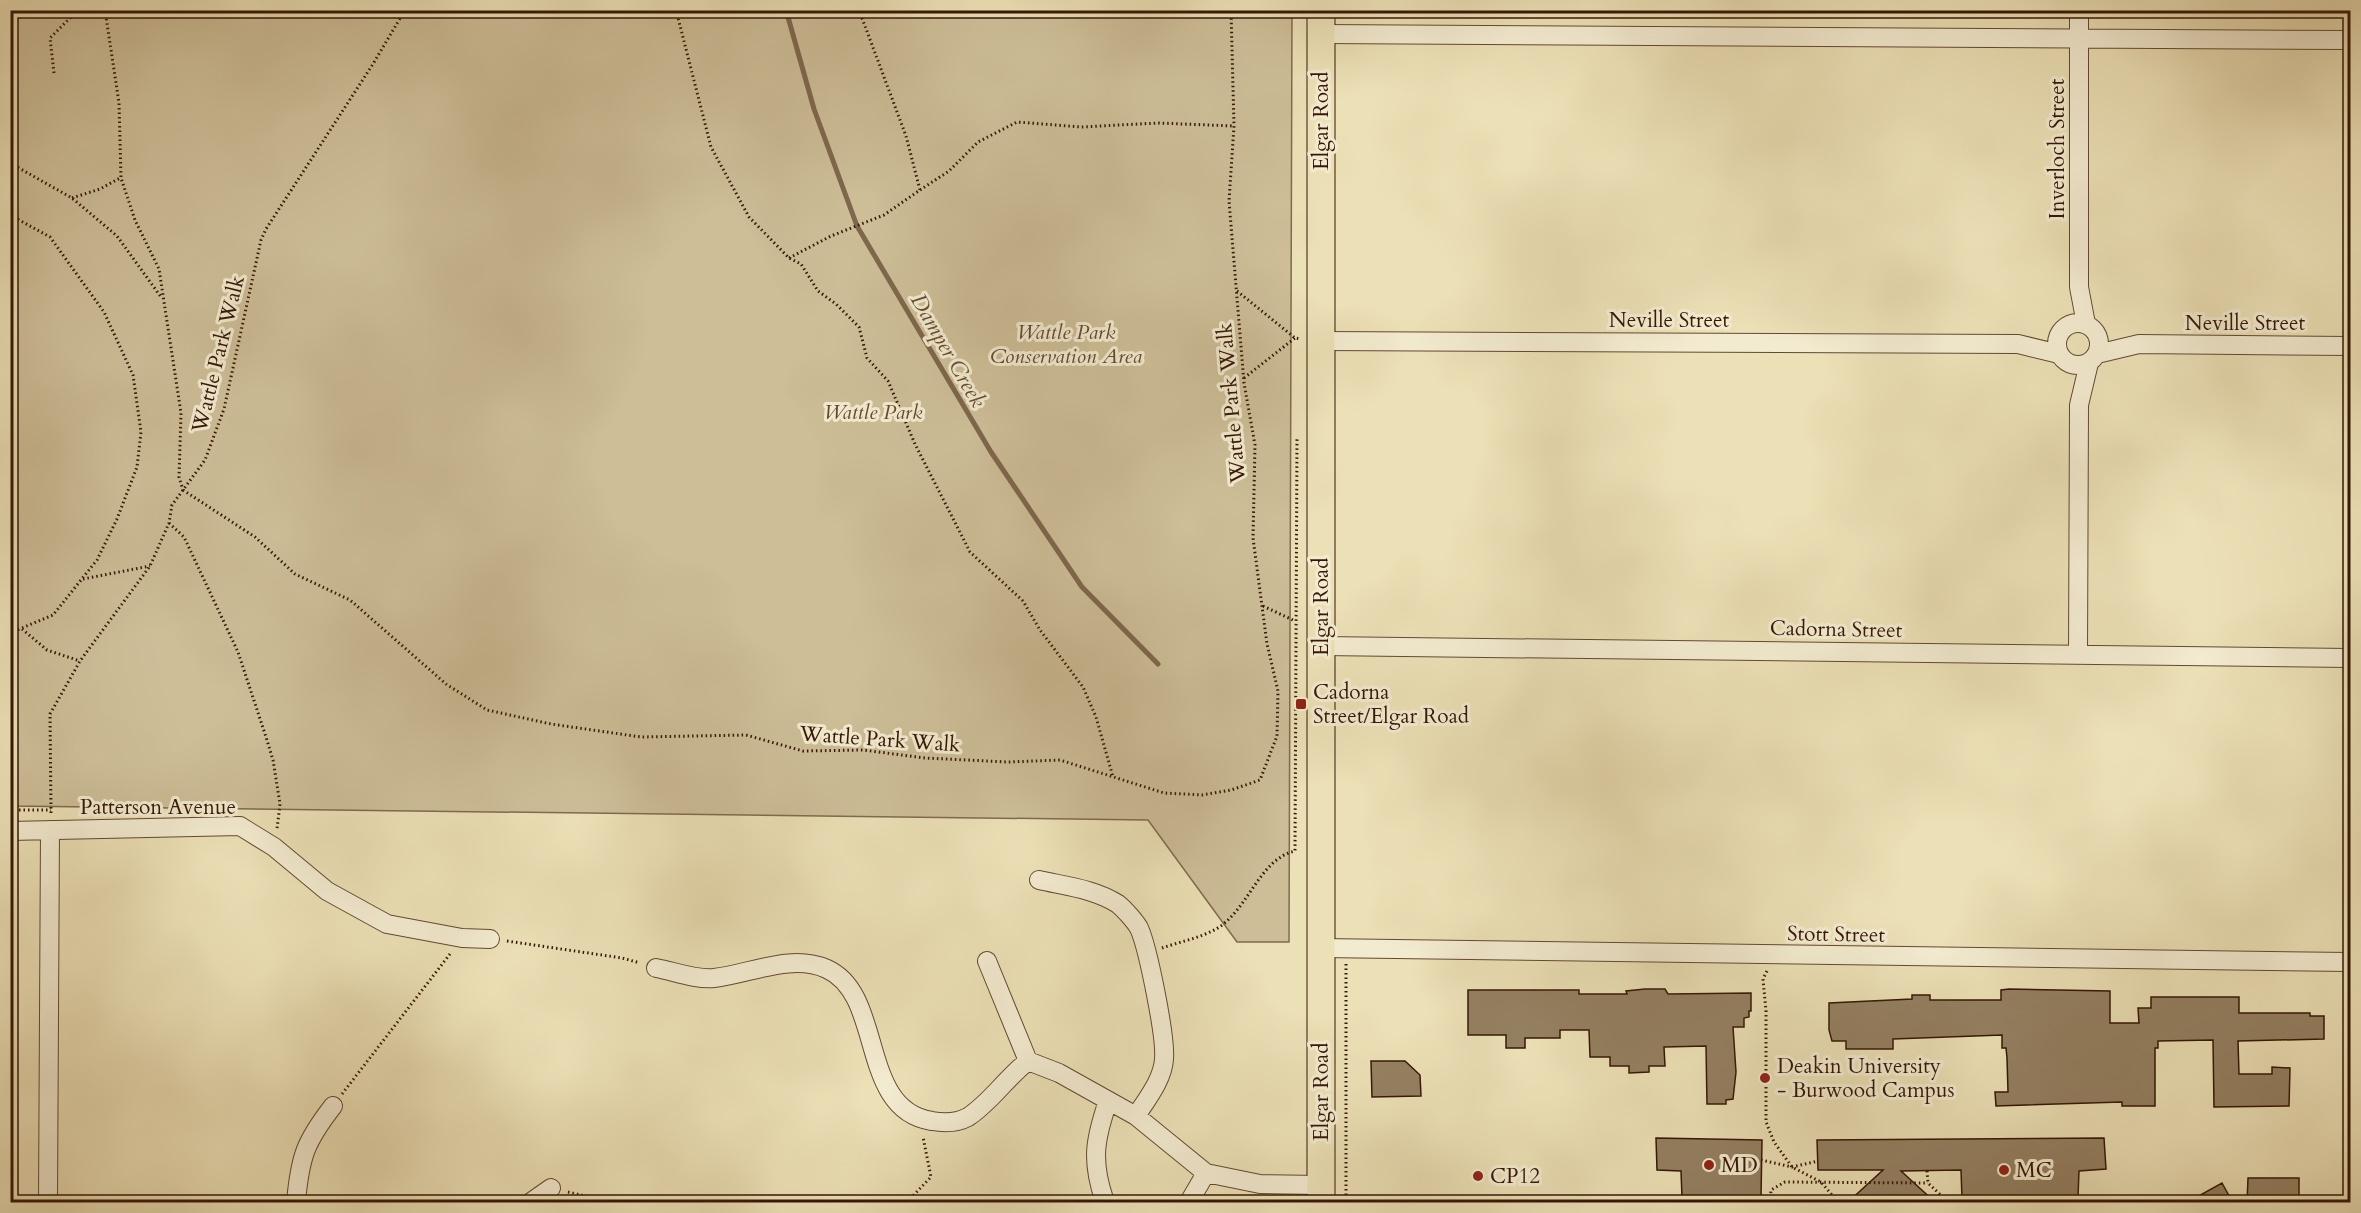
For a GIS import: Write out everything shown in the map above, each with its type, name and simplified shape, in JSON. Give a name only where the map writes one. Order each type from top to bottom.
[{"type":"main road","name":"Elgar Road","points":[[1321,22],[1303,342],[1321,640],[1333,948],[1321,1194]]},
{"type":"street","name":"Inverloch Street","points":[[2079,10],[2079,287],[2091,328]]},
{"type":"street","points":[[1321,22],[2079,40],[2350,40]]},
{"type":"street","name":"Inverloch Street","points":[[2064,328],[2079,287]]},
{"type":"street","points":[[2078,655],[2079,405],[2100,343],[2091,328],[2073,323],[2064,328],[2057,342],[2079,405]]},
{"type":"street","name":"Neville Street","points":[[2018,344],[2064,328]]},
{"type":"street","name":"Neville Street","points":[[2091,328],[2139,344],[2350,346]]},
{"type":"street","name":"Neville Street","points":[[1303,342],[2018,344],[2064,359]]},
{"type":"street","name":"Neville Street","points":[[2093,359],[2139,344]]},
{"type":"street","points":[[2064,359],[2075,365],[2093,359]]},
{"type":"street","name":"Cadorna Street","points":[[1321,640],[2350,658]]},
{"type":"street","name":"Patterson Avenue","points":[[10,831],[240,826],[274,847],[327,891],[387,924],[462,938],[490,939]]},
{"type":"street","points":[[48,1203],[50,830]]},
{"type":"street","points":[[1039,880],[1089,891],[1118,905],[1138,927],[1146,953],[1163,1039],[1164,1060],[1156,1084],[1136,1116]]},
{"type":"street","name":"Stott Street","points":[[1333,948],[1775,956],[2350,962]]},
{"type":"street","points":[[987,961],[1028,1060],[1059,1073],[1136,1116],[1206,1173],[1321,1194]]},
{"type":"street","points":[[656,968],[712,978],[791,963],[826,968],[851,986],[883,1079],[899,1106],[920,1119],[944,1123],[967,1117],[1028,1060]]},
{"type":"street","points":[[1104,1199],[1096,1174],[1096,1136],[1108,1101]]},
{"type":"street","points":[[296,1203],[299,1168],[312,1133],[333,1106]]},
{"type":"street","points":[[1189,1203],[1206,1173]]},
{"type":"street","points":[[531,1203],[551,1188]]},
{"type":"path","points":[[54,73],[50,38],[71,17],[83,10]]},
{"type":"path","points":[[50,830],[50,714],[80,661],[150,566],[169,523],[172,505],[183,490],[179,477],[181,413],[159,269],[135,220],[121,178],[119,103],[111,35],[105,10]]},
{"type":"path","name":"Wattle Park Walk","points":[[405,10],[261,240],[224,409],[205,460],[183,490],[255,537],[295,574],[350,600],[446,684],[487,710],[551,724],[641,736],[746,735],[803,751],[863,750],[925,758],[1008,762],[1060,760],[1164,793],[1202,795],[1231,790],[1260,780],[1277,736],[1278,691],[1267,644],[1253,538],[1254,445],[1244,378],[1229,201],[1234,126],[1231,10]]},
{"type":"path","points":[[676,10],[711,147],[749,217],[789,258],[801,264],[818,291],[836,304],[859,327],[867,358],[888,381],[915,444],[970,552],[1023,601],[1040,630],[1083,687],[1096,717],[1113,777]]},
{"type":"path","points":[[859,10],[906,136],[920,190]]},
{"type":"path","points":[[789,258],[831,236],[884,214],[949,171],[978,142],[1017,122],[1081,127],[1158,123],[1234,126]]},
{"type":"path","points":[[10,163],[72,198],[117,236],[162,298]]},
{"type":"path","points":[[10,179],[18,167]]},
{"type":"path","points":[[72,198],[100,189],[121,178]]},
{"type":"path","points":[[10,215],[50,237],[104,312],[133,375],[141,432],[137,467],[117,519],[97,560],[53,615],[10,633]]},
{"type":"path","points":[[1237,291],[1303,342],[1244,378]]},
{"type":"path","points":[[1146,953],[1217,929],[1243,903],[1259,879],[1282,854],[1295,851],[1297,432]]},
{"type":"path","points":[[169,523],[184,537],[244,668],[278,782],[280,804],[274,847]]},
{"type":"path","points":[[81,580],[150,566]]},
{"type":"path","points":[[1262,605],[1295,620],[1321,640]]},
{"type":"path","points":[[22,628],[47,650],[80,661]]},
{"type":"path","points":[[10,810],[51,810]]},
{"type":"path","points":[[333,1106],[462,938]]},
{"type":"path","points":[[490,939],[622,958],[656,968]]},
{"type":"path","points":[[1333,948],[1346,1203]]},
{"type":"path","points":[[1775,956],[1763,979],[1766,1011],[1764,1109],[1774,1142],[1792,1167]]},
{"type":"path","points":[[907,1203],[932,1177],[920,1119]]},
{"type":"path","points":[[1761,1161],[1792,1167],[1821,1182],[1838,1203]]},
{"type":"path","points":[[1792,1167],[1818,1161]]},
{"type":"path","points":[[1927,1171],[1928,1183],[1948,1203]]},
{"type":"path","points":[[1770,1203],[1770,1191],[1785,1182],[1928,1183]]},
{"type":"path","points":[[551,1188],[611,1203]]},
{"type":"green space","name":"Wattle Park","points":[[11,10],[1292,11],[1289,942],[1237,942],[1148,820],[11,806]]},
{"type":"building","points":[[1665,989],[1668,994],[1751,993],[1751,1011],[1749,1011],[1749,1017],[1744,1018],[1744,1027],[1733,1027],[1736,1072],[1733,1099],[1726,1100],[1726,1104],[1707,1104],[1706,1046],[1664,1047],[1665,1066],[1649,1066],[1649,1072],[1629,1073],[1629,1066],[1610,1066],[1610,1057],[1590,1057],[1589,1030],[1560,1030],[1560,1038],[1525,1038],[1525,1048],[1506,1048],[1506,1035],[1468,1035],[1468,990],[1579,990],[1579,994],[1627,994],[1626,991]]},
{"type":"building","points":[[2001,990],[2110,991],[2110,1023],[2139,1023],[2138,1008],[2151,1008],[2151,997],[2239,997],[2239,1013],[2310,1013],[2310,1016],[2324,1016],[2324,1039],[2238,1041],[2239,1074],[2272,1074],[2272,1067],[2290,1068],[2289,1106],[2214,1107],[2213,1040],[2158,1041],[2158,1048],[2155,1048],[2155,1106],[2122,1106],[2122,1102],[1996,1106],[1995,1092],[2008,1092],[2006,1048],[2002,1048],[2002,1035],[1893,1039],[1893,1049],[1846,1049],[1846,1041],[1832,1041],[1829,1030],[1829,1003],[1912,999],[1912,995],[1930,995],[1930,1000],[2001,1000]]},
{"type":"building","points":[[1371,1061],[1405,1061],[1420,1075],[1421,1096],[1372,1097]]},
{"type":"building","name":"MD","points":[[1656,1138],[1762,1140],[1761,1197],[1682,1197],[1681,1171],[1657,1170]]},
{"type":"building","name":"MC","points":[[2104,1138],[2106,1169],[2079,1171],[2078,1197],[1962,1198],[1961,1170],[1901,1171],[1936,1203],[1847,1203],[1883,1170],[1818,1170],[1817,1140]]},
{"type":"building","points":[[2248,1178],[2299,1178],[2299,1203],[2247,1203]]},
{"type":"building","points":[[2222,1183],[2233,1203],[2186,1203]]},
{"type":"waterway","name":"Damper Creek","points":[[786,10],[814,109],[857,226],[991,452],[1082,587],[1158,664]]},
{"type":"place","name":"Cadorna Street/Elgar Road","points":[[1301,704]]},
{"type":"place","name":"Deakin University - Burwood Campus","points":[[1765,1078]]},
{"type":"place","name":"MD","points":[[1709,1165]]},
{"type":"place","name":"MC","points":[[2004,1170]]},
{"type":"place","name":"CP12","points":[[1478,1176]]},
{"type":"park label","name":"Wattle Park Conservation Area","points":[[1066,344]]}]
